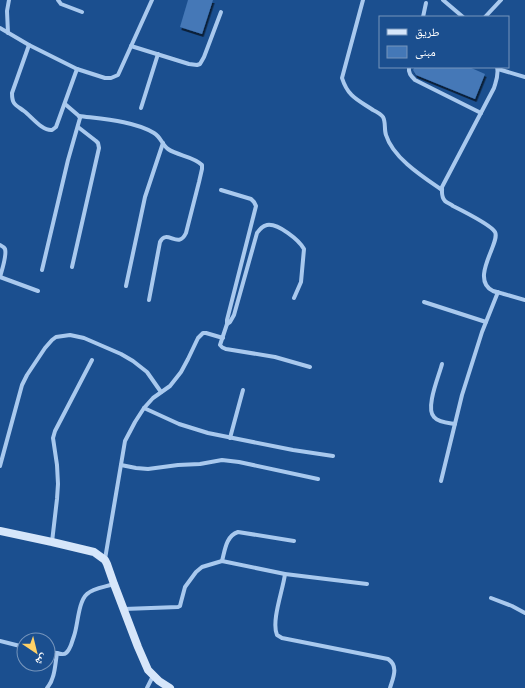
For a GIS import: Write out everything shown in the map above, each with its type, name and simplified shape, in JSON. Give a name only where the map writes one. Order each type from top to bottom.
[{"type":"street","points":[[8,33],[7,11],[9,0]]},
{"type":"street","points":[[58,0],[61,4],[82,12]]},
{"type":"street","points":[[0,28],[29,45],[77,69],[105,78],[111,78],[118,75],[152,0]]},
{"type":"street","points":[[364,0],[342,78],[345,86],[355,99],[379,113],[383,117],[386,135],[393,148],[405,162],[442,190]]},
{"type":"street","points":[[485,16],[501,0]]},
{"type":"street","points":[[446,1],[462,16]]},
{"type":"street","points":[[422,16],[426,3]]},
{"type":"street","points":[[131,46],[189,64],[200,64],[221,12]]},
{"type":"street","points":[[29,45],[12,93],[14,102],[32,119],[50,131],[56,128],[77,69]]},
{"type":"street","points":[[141,108],[158,54]]},
{"type":"street","points":[[409,68],[410,75],[415,80],[481,113]]},
{"type":"street","points":[[525,77],[498,68],[494,88],[442,187],[442,195],[445,201],[495,232],[496,237],[487,262],[484,281],[487,287],[492,291],[525,300]]},
{"type":"street","points":[[42,270],[68,160],[80,118],[65,104]]},
{"type":"street","points":[[78,116],[141,127],[157,135],[169,150],[201,163],[203,166],[184,238],[178,241],[164,237],[160,242],[149,300]]},
{"type":"street","points":[[72,267],[99,148],[98,142],[78,127]]},
{"type":"street","points":[[126,286],[145,197],[163,143]]},
{"type":"street","points":[[221,190],[251,199],[256,206],[227,324],[220,344],[223,348],[275,357],[310,367]]},
{"type":"street","points":[[227,324],[234,315],[258,233],[261,228],[267,225],[273,225],[280,228],[298,242],[304,249],[301,282],[294,298]]},
{"type":"street","points":[[0,245],[5,249],[6,254],[0,277],[38,291]]},
{"type":"street","points":[[441,481],[462,395],[486,322],[498,292]]},
{"type":"street","points":[[424,302],[486,322]]},
{"type":"street","points":[[105,560],[125,441],[135,422],[153,398],[170,386],[181,372],[198,338],[203,333],[223,338]]},
{"type":"street","points":[[0,466],[22,385],[45,348],[56,337],[70,335],[84,338],[133,360],[147,372],[161,392]]},
{"type":"street","points":[[52,542],[58,484],[53,438],[55,431],[92,360]]},
{"type":"street","points":[[442,364],[431,401],[432,414],[438,420],[455,424]]},
{"type":"street","points":[[230,438],[243,390]]},
{"type":"street","points":[[144,408],[179,424],[208,433],[293,450],[333,456]]},
{"type":"street","points":[[121,465],[148,469],[200,464],[222,460],[239,462],[318,479]]},
{"type":"street","points":[[0,532],[52,542],[94,552],[100,555],[105,560],[148,670],[158,681],[170,688]]},
{"type":"street","points":[[222,561],[229,539],[233,534],[238,532],[294,541]]},
{"type":"street","points":[[124,609],[178,607],[180,606],[185,587],[196,572],[202,567],[222,561],[286,574],[367,584]]},
{"type":"street","points":[[286,574],[276,619],[275,630],[277,635],[282,638],[388,659],[392,662],[395,672],[390,688]]},
{"type":"street","points":[[47,688],[51,684],[55,670],[57,653],[63,654],[68,652],[74,635],[83,598],[92,591],[114,584]]},
{"type":"street","points":[[491,598],[512,606],[525,614]]},
{"type":"street","points":[[0,641],[16,645]]},
{"type":"street","points":[[146,688],[153,676]]},
{"type":"building","points":[[188,0],[213,0],[202,34],[180,27]]},
{"type":"building","points":[[414,68],[471,68],[485,74],[475,99],[416,75],[413,70]]}]
